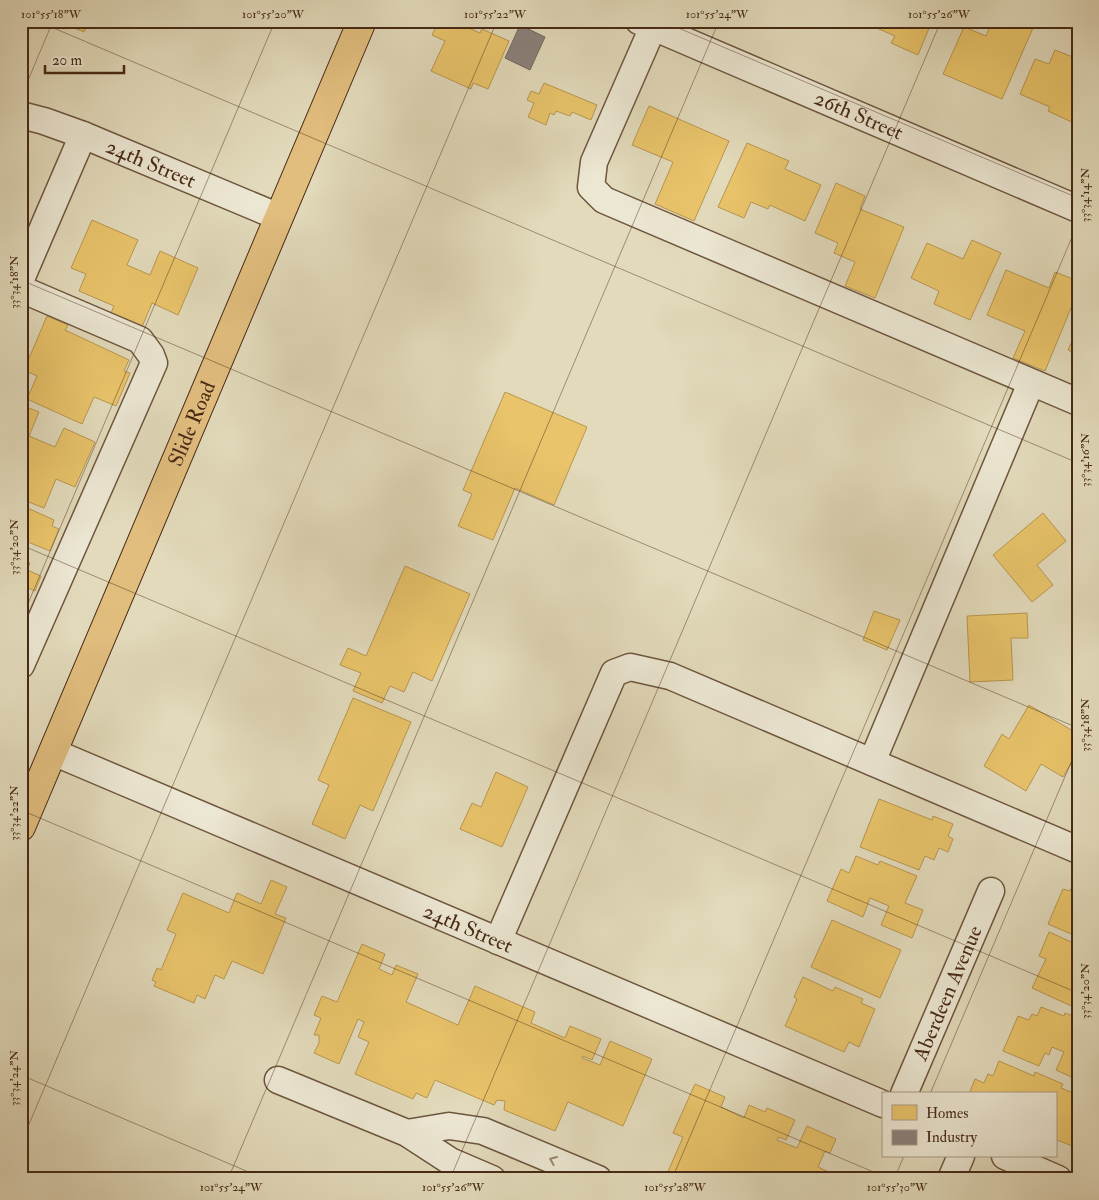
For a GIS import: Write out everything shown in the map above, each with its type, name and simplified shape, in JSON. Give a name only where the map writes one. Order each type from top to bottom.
[{"type":"main road","name":"Slide Road","points":[[21,827],[362,21]]},
{"type":"street","name":"26th Street","points":[[646,24],[1078,209]]},
{"type":"street","points":[[646,24],[594,162],[591,187],[604,200],[1078,402]]},
{"type":"street","name":"24th Street","points":[[21,116],[44,121],[83,135],[279,217]]},
{"type":"street","points":[[21,279],[83,135]]},
{"type":"street","points":[[21,289],[140,340],[152,355],[154,363],[21,666]]},
{"type":"street","points":[[872,762],[1032,382]]},
{"type":"street","points":[[498,941],[614,673],[630,667],[670,676],[1078,850]]},
{"type":"street","name":"24th Street","points":[[53,752],[882,1104]]},
{"type":"street","name":"Aberdeen Avenue","points":[[905,1092],[991,891]]},
{"type":"street","points":[[278,1080],[407,1133],[450,1161],[492,1179]]},
{"type":"street","points":[[407,1133],[449,1126],[483,1130],[598,1179]]},
{"type":"street","points":[[951,1179],[960,1158]]},
{"type":"street","points":[[1010,1158],[1058,1179]]},
{"type":"building: Homes","points":[[58,21],[89,21],[84,32]]},
{"type":"building: Homes","points":[[439,21],[453,21],[480,33],[482,29],[509,41],[488,89],[473,83],[471,89],[431,71],[445,41],[432,35]]},
{"type":"building: Homes","points":[[861,21],[932,21],[918,55],[891,43],[895,36]]},
{"type":"building: Homes","points":[[992,21],[1036,21],[1002,99],[943,74],[964,27],[986,36]]},
{"type":"building: Homes","points":[[1055,50],[1078,59],[1078,125],[1048,111],[1050,107],[1020,94],[1035,59],[1049,64]]},
{"type":"building: Homes","points":[[544,83],[597,105],[591,120],[572,112],[570,116],[556,111],[554,115],[550,113],[546,125],[528,117],[534,103],[527,100],[531,91],[539,94]]},
{"type":"building: Homes","points":[[649,106],[729,141],[694,221],[655,204],[673,162],[632,145]]},
{"type":"building: Homes","points":[[747,143],[789,161],[785,169],[821,185],[805,221],[770,205],[768,209],[751,202],[744,218],[718,207]]},
{"type":"building: Homes","points":[[836,183],[865,196],[860,209],[904,227],[875,298],[845,286],[855,262],[834,253],[838,243],[815,233]]},
{"type":"building: Homes","points":[[92,220],[138,240],[127,265],[150,275],[160,251],[198,268],[178,315],[152,303],[142,327],[111,313],[114,306],[79,291],[86,274],[71,268]]},
{"type":"building: Homes","points":[[972,240],[1001,253],[970,320],[934,304],[939,291],[911,278],[927,243],[963,259]]},
{"type":"building: Homes","points":[[1006,270],[1049,288],[1055,272],[1078,281],[1078,291],[1045,371],[1013,358],[1025,331],[987,315]]},
{"type":"building: Homes","points":[[47,316],[68,325],[65,330],[129,360],[124,371],[130,373],[116,406],[94,397],[82,424],[27,399],[37,376],[24,370]]},
{"type":"building: Homes","points":[[1078,328],[1078,355],[1068,350]]},
{"type":"building: Homes","points":[[505,392],[587,427],[554,505],[515,488],[493,540],[458,526],[472,494],[463,490]]},
{"type":"building: Homes","points":[[21,405],[39,412],[29,436],[55,447],[64,428],[95,442],[75,487],[56,479],[44,508],[21,499]]},
{"type":"building: Homes","points":[[21,505],[54,520],[52,526],[59,529],[50,551],[28,542],[29,538],[21,535]]},
{"type":"building: Homes","points":[[1043,513],[1066,541],[1037,565],[1053,585],[1032,602],[993,555]]},
{"type":"building: Homes","points":[[21,559],[30,563],[27,570],[41,576],[35,591],[21,585]]},
{"type":"building: Homes","points":[[405,566],[470,594],[432,681],[413,672],[404,692],[390,686],[382,703],[353,691],[361,673],[340,665],[348,648],[366,656]]},
{"type":"building: Homes","points":[[874,611],[900,620],[887,650],[863,640]]},
{"type":"building: Homes","points":[[1027,613],[1028,638],[1011,638],[1013,680],[970,682],[967,616]]},
{"type":"building: Homes","points":[[353,698],[411,722],[373,811],[360,805],[345,839],[312,824],[329,785],[318,780]]},
{"type":"building: Homes","points":[[1029,705],[1078,734],[1078,752],[1063,777],[1041,764],[1026,791],[984,766],[1002,734],[1009,739]]},
{"type":"building: Homes","points":[[496,772],[528,787],[502,847],[460,829],[472,803],[481,807]]},
{"type":"building: Homes","points":[[879,799],[932,820],[933,816],[953,824],[948,836],[953,839],[948,852],[939,848],[934,860],[925,856],[919,870],[860,847]]},
{"type":"building: Homes","points":[[856,856],[878,865],[880,861],[917,876],[905,903],[923,910],[912,938],[881,925],[889,906],[870,898],[863,917],[827,901],[841,869],[849,873]]},
{"type":"building: Homes","points":[[271,880],[287,887],[275,914],[286,918],[263,974],[232,961],[224,979],[215,975],[205,999],[197,995],[194,1003],[154,986],[156,982],[152,980],[157,968],[161,970],[176,934],[167,930],[183,893],[229,913],[237,893],[261,904]]},
{"type":"building: Homes","points":[[1073,884],[1078,886],[1078,937],[1048,924],[1063,889],[1070,891]]},
{"type":"building: Homes","points":[[832,920],[901,950],[880,998],[811,967]]},
{"type":"building: Homes","points":[[1049,932],[1078,945],[1078,1009],[1032,988],[1046,959],[1039,956]]},
{"type":"building: Homes","points":[[362,944],[385,954],[379,969],[392,975],[396,965],[418,974],[406,1002],[458,1025],[475,986],[535,1012],[531,1023],[565,1038],[570,1026],[601,1039],[592,1060],[583,1056],[582,1058],[600,1065],[610,1041],[652,1059],[623,1126],[568,1102],[555,1131],[504,1110],[505,1101],[497,1100],[494,1105],[435,1080],[427,1098],[416,1093],[413,1099],[355,1074],[369,1042],[358,1037],[364,1022],[358,1019],[339,1064],[314,1053],[319,1043],[319,1035],[314,1035],[321,1018],[314,1015],[322,996],[337,1002]]},
{"type":"building: Homes","points":[[803,977],[833,991],[835,987],[863,999],[861,1003],[875,1009],[859,1047],[849,1042],[844,1052],[785,1026],[797,999],[794,997]]},
{"type":"building: Homes","points":[[1041,1007],[1064,1016],[1065,1013],[1078,1018],[1078,1080],[1056,1070],[1064,1052],[1052,1047],[1049,1055],[1045,1053],[1039,1066],[1003,1051],[1018,1016],[1029,1020],[1032,1014],[1037,1016]]},
{"type":"building: Homes","points":[[999,1061],[1034,1076],[1035,1072],[1063,1084],[1061,1088],[1078,1095],[1077,1148],[1056,1139],[1056,1092],[970,1092],[975,1079],[984,1083],[988,1074],[993,1076]]},
{"type":"building: Homes","points":[[695,1084],[725,1097],[721,1107],[744,1118],[749,1105],[765,1112],[767,1108],[795,1120],[786,1140],[779,1137],[777,1140],[797,1148],[807,1126],[836,1139],[830,1153],[825,1151],[818,1167],[831,1173],[828,1179],[678,1179],[667,1174],[683,1137],[673,1133]]},
{"type":"building: Industry","points":[[520,25],[545,37],[530,70],[505,58]]}]
